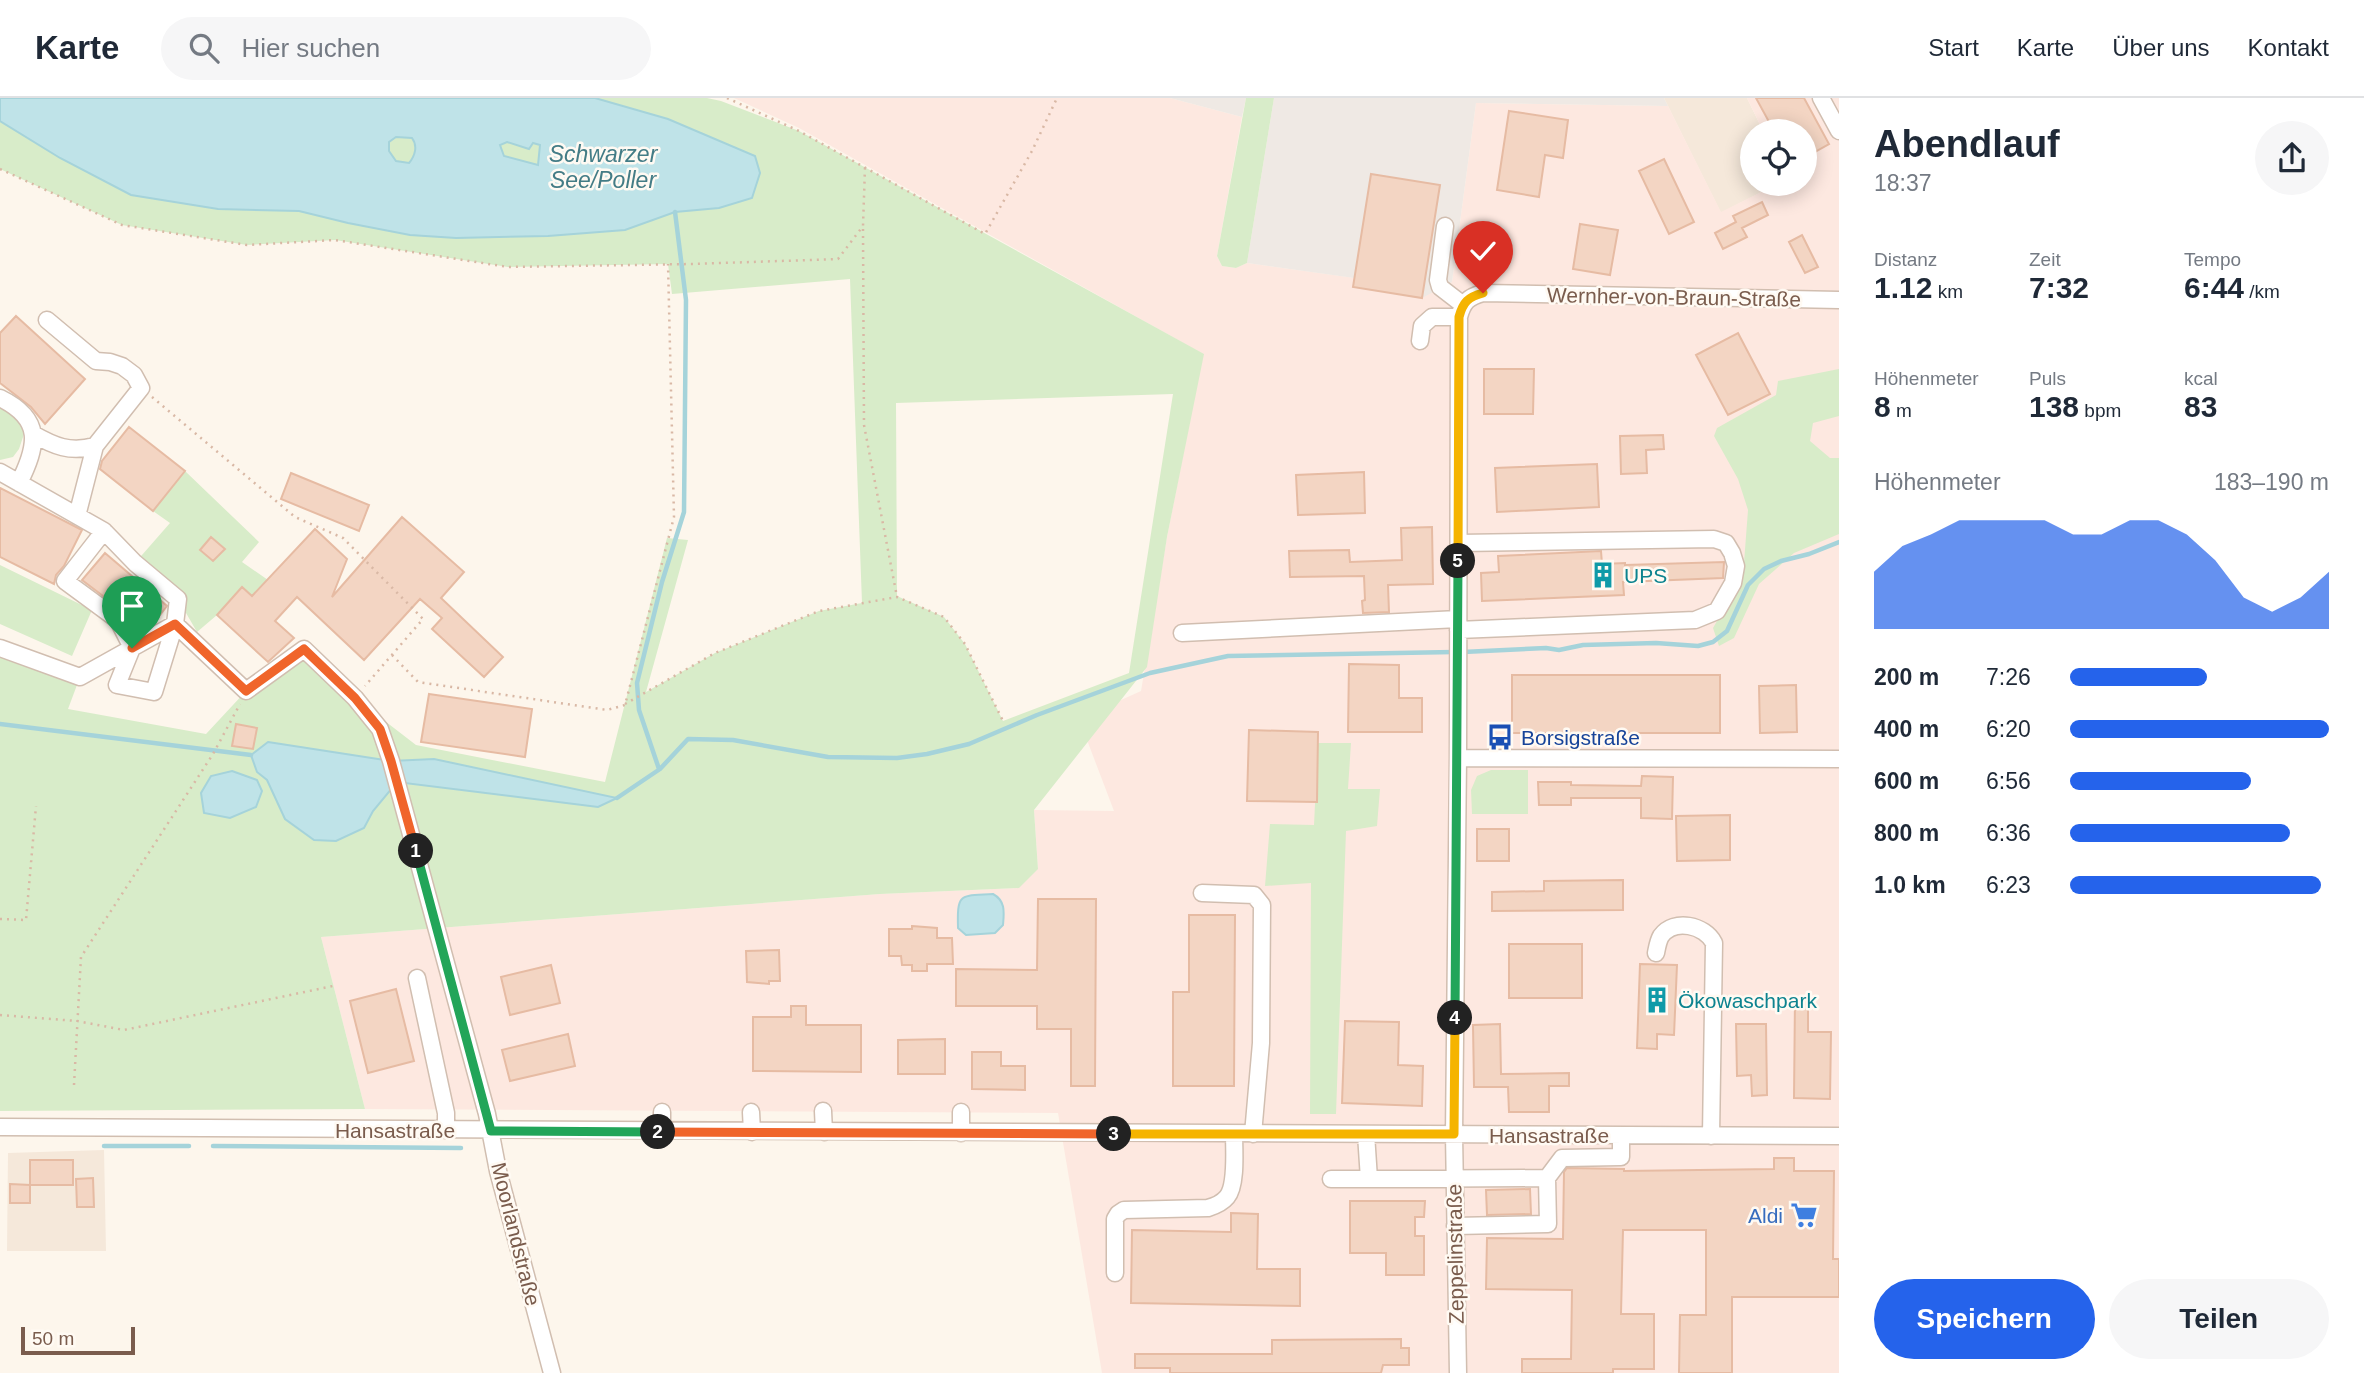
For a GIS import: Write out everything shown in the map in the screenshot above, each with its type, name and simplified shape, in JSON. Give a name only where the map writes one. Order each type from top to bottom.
[{"type":"street","points":[[1830,105],[1839,131]]},
{"type":"street","points":[[1445,226],[1438,280],[1440,287],[1461,311],[1454,1134]]},
{"type":"street","name":"Wernher-von-Braun-Straße","points":[[1420,341],[1422,326],[1432,317],[1461,311],[1471,296],[1482,288],[1546,301],[1700,305],[1839,300]]},
{"type":"street","points":[[47,320],[96,361],[122,366],[134,376],[141,388],[94,446],[77,516]]},
{"type":"street","points":[[0,398],[22,411],[31,421],[33,448],[19,483]]},
{"type":"street","points":[[33,434],[59,448],[83,449],[94,446]]},
{"type":"street","points":[[0,472],[104,531],[135,563],[178,599],[175,624],[154,692],[117,685],[132,648],[118,620],[65,581],[104,531]]},
{"type":"street","points":[[1182,633],[1458,630],[1695,620],[1717,611],[1733,583],[1736,566],[1726,543],[1714,539],[1458,543]]},
{"type":"street","points":[[0,648],[80,677],[175,624]]},
{"type":"street","points":[[175,624],[246,691]]},
{"type":"street","name":"Moorlandstraße","points":[[246,691],[304,649],[355,698],[380,729],[491,1131],[498,1171],[552,1373]]},
{"type":"street","points":[[1458,758],[1732,764],[1839,759]]},
{"type":"street","points":[[1202,893],[1254,895],[1262,905],[1261,1043],[1254,1134]]},
{"type":"street","points":[[1656,953],[1660,937],[1668,930],[1681,925],[1710,935],[1714,943],[1710,1136]]},
{"type":"street","points":[[417,978],[442,1095],[446,1130]]},
{"type":"street","points":[[823,1111],[824,1132]]},
{"type":"street","points":[[662,1112],[662,1132]]},
{"type":"street","points":[[751,1112],[752,1132]]},
{"type":"street","points":[[961,1112],[961,1133]]},
{"type":"street","points":[[563,1114],[564,1131]]},
{"type":"street","points":[[1152,1116],[1152,1134]]},
{"type":"street","name":"Hansastraße","points":[[0,1127],[1710,1136],[1777,1128],[1839,1136]]},
{"type":"street","points":[[1115,1273],[1115,1219],[1118,1214],[1124,1210],[1197,1209],[1218,1204],[1227,1198],[1232,1189],[1234,1134]]},
{"type":"street","points":[[1366,1134],[1369,1179]]},
{"type":"street","name":"Zeppelinstraße","points":[[1454,1134],[1458,1373]]},
{"type":"street","points":[[1455,1226],[1548,1224],[1547,1178],[1562,1158],[1621,1157],[1621,1135]]},
{"type":"street","points":[[1331,1179],[1547,1178]]},
{"type":"path","points":[[727,98],[799,131],[985,234],[1032,152],[1057,98]]},
{"type":"path","points":[[865,167],[864,425],[897,597]]},
{"type":"path","points":[[0,169],[122,225],[247,245],[335,240],[508,267],[838,259],[863,226]]},
{"type":"path","points":[[627,703],[674,517],[668,264]]},
{"type":"path","points":[[141,388],[295,516],[343,538],[423,619],[355,698]]},
{"type":"path","points":[[392,655],[418,682],[607,710],[646,693],[715,653],[819,611],[897,597],[944,617],[965,644],[1003,721]]},
{"type":"path","points":[[74,1085],[81,957],[213,754],[246,691]]},
{"type":"path","points":[[0,919],[26,920],[36,806]]},
{"type":"path","points":[[0,1015],[77,1021],[124,1030],[333,986]]},
{"type":"shaded area","points":[[734,98],[1170,98],[1242,117],[1217,256],[1222,266],[1236,268],[1247,263],[1440,287],[1452,282],[1476,103],[1668,106],[1721,212],[1753,196],[1817,196],[1817,119],[1757,119],[1747,98],[1839,98],[1839,1373],[1102,1373],[1058,1113],[365,1109],[321,937],[880,894],[1018,888],[1038,868],[1034,810],[1114,811],[1079,719],[1141,691],[1167,537],[1203,354],[799,128]]},
{"type":"shaded area","points":[[1170,98],[1246,98],[1242,117]]},
{"type":"shaded area","points":[[1274,98],[1664,98],[1668,106],[1476,103],[1452,282],[1422,298],[1353,287],[1354,278],[1247,263]]},
{"type":"shaded area","points":[[1664,98],[1747,98],[1757,119],[1740,119],[1740,196],[1754,196],[1721,213]]},
{"type":"shaded area","points":[[104,1150],[106,1251],[7,1251],[8,1153]]},
{"type":"green space","points":[[595,98],[707,98],[799,131],[1204,354],[1167,537],[1147,667],[1034,810],[1038,869],[1019,888],[880,894],[321,937],[365,1109],[0,1111],[0,648],[80,677],[68,709],[206,734],[246,691],[304,649],[355,698],[416,745],[605,782],[667,538],[688,540],[646,692],[715,653],[819,611],[862,603],[850,279],[672,294],[668,264],[508,267],[335,240],[247,245],[122,225],[0,169],[0,121],[60,158],[131,195],[218,209],[299,211],[410,235],[456,238],[548,236],[625,230],[675,212],[719,208],[755,156],[668,119]],"holes":[[[1173,394],[1129,673],[1003,721],[965,644],[944,617],[897,596],[896,403]],[[268,742],[391,761],[434,759],[616,798],[598,807],[397,782],[373,811],[364,828],[336,841],[314,840],[275,795],[267,780]],[[232,771],[257,780],[256,807]]]},
{"type":"green space","points":[[1246,98],[1274,98],[1247,263],[1236,268],[1222,266],[1217,256]]},
{"type":"green space","points":[[396,137],[412,138],[414,141],[415,151],[409,163],[396,161],[389,151],[389,142]]},
{"type":"green space","points":[[507,142],[529,149],[533,143],[541,145],[538,166],[504,156],[500,144]]},
{"type":"green space","points":[[1839,369],[1839,416],[1813,423],[1810,441],[1830,458],[1839,458],[1839,534],[1794,553],[1759,584],[1734,638],[1719,646],[1713,628],[1743,576],[1748,510],[1738,479],[1714,436],[1717,428],[1776,395],[1778,381]]},
{"type":"green space","points":[[0,404],[20,421],[25,431],[13,457],[0,460]]},
{"type":"green space","points":[[185,471],[259,542],[242,562],[268,580],[252,596],[242,588],[197,632],[178,599],[135,563],[170,523],[153,511]]},
{"type":"green space","points":[[0,565],[92,610],[72,656],[0,624]]},
{"type":"green space","points":[[1318,743],[1351,743],[1348,789],[1380,789],[1377,826],[1346,831],[1336,1114],[1310,1114],[1311,883],[1265,886],[1270,824],[1314,825]]},
{"type":"green space","points":[[1491,770],[1528,770],[1528,814],[1472,814],[1471,790],[1477,776]]},
{"type":"water","name":"Schwarzer See/Poller","points":[[0,98],[595,98],[668,119],[755,156],[760,173],[752,198],[719,208],[675,212],[625,230],[548,236],[456,238],[410,235],[299,211],[218,209],[131,195],[60,158],[0,121]],"holes":[[[396,137],[412,138],[414,141],[415,151],[409,163],[396,161],[389,151],[389,142]],[[507,142],[529,149],[533,143],[540,145],[538,165],[504,156],[500,145]]]},
{"type":"water","points":[[268,742],[391,761],[434,759],[617,798],[598,807],[397,782],[373,811],[364,828],[336,841],[314,840],[285,819],[267,780],[257,772],[251,755]]},
{"type":"water","points":[[232,771],[257,780],[262,791],[256,807],[230,818],[204,813],[201,793],[211,776]]},
{"type":"water","points":[[993,894],[1002,904],[1003,925],[995,933],[966,935],[958,928],[960,902],[967,896]]},
{"type":"building","points":[[1756,98],[1804,98],[1815,119],[1767,119]]},
{"type":"building","points":[[1509,111],[1568,120],[1563,158],[1545,155],[1539,197],[1497,190]]},
{"type":"building","points":[[1817,122],[1829,144],[1817,151]]},
{"type":"building","points":[[1664,159],[1694,222],[1669,234],[1639,171]]},
{"type":"building","points":[[1371,174],[1440,185],[1422,298],[1353,287]]},
{"type":"building","points":[[1762,202],[1768,215],[1742,228],[1747,237],[1723,249],[1715,233],[1736,222],[1733,216]]},
{"type":"building","points":[[1580,224],[1618,230],[1610,275],[1573,269]]},
{"type":"building","points":[[1802,235],[1818,267],[1805,273],[1789,242]]},
{"type":"building","points":[[16,316],[85,379],[45,424],[31,407],[0,383],[0,333]]},
{"type":"building","points":[[1738,333],[1770,394],[1728,415],[1696,355]]},
{"type":"building","points":[[1484,369],[1534,369],[1533,414],[1484,414]]},
{"type":"building","points":[[129,427],[185,471],[153,511],[100,469],[102,461]]},
{"type":"building","points":[[1663,435],[1664,449],[1646,450],[1647,473],[1621,474],[1620,436]]},
{"type":"building","points":[[1597,464],[1599,507],[1497,512],[1495,468]]},
{"type":"building","points":[[1364,472],[1365,513],[1298,515],[1296,475]]},
{"type":"building","points":[[291,473],[369,505],[359,531],[281,499]]},
{"type":"building","points":[[0,488],[82,530],[64,566],[56,575],[54,584],[0,557]]},
{"type":"building","points":[[402,517],[464,572],[441,598],[503,657],[484,677],[432,629],[442,618],[420,599],[364,660],[297,597],[275,621],[294,638],[268,662],[217,615],[242,587],[252,596],[315,529],[347,559],[332,597]]},
{"type":"building","points":[[1432,527],[1433,584],[1388,585],[1389,612],[1363,613],[1364,576],[1290,577],[1289,551],[1349,550],[1350,562],[1402,560],[1401,528]]},
{"type":"building","points":[[211,537],[225,549],[213,561],[200,550]]},
{"type":"building","name":"UPS","points":[[1601,551],[1602,564],[1724,562],[1723,578],[1623,582],[1624,595],[1482,601],[1481,573],[1499,572],[1498,556]]},
{"type":"building","points":[[105,553],[167,606],[153,624],[141,631],[124,612],[82,580]]},
{"type":"building","points":[[1349,664],[1399,665],[1399,698],[1422,698],[1422,732],[1348,732]]},
{"type":"building","points":[[1512,675],[1720,675],[1720,733],[1512,733]]},
{"type":"building","points":[[1796,685],[1797,732],[1760,733],[1759,686]]},
{"type":"building","points":[[429,694],[532,709],[525,757],[421,742]]},
{"type":"building","points":[[236,724],[257,728],[253,749],[232,746]]},
{"type":"building","points":[[1249,730],[1318,732],[1317,802],[1247,801]]},
{"type":"building","points":[[1642,776],[1673,777],[1672,819],[1641,818],[1641,798],[1571,798],[1571,805],[1539,805],[1538,782],[1641,786]]},
{"type":"building","points":[[1730,815],[1730,860],[1677,861],[1676,816]]},
{"type":"building","points":[[1477,829],[1509,829],[1509,861],[1477,861]]},
{"type":"building","points":[[1623,880],[1623,910],[1492,911],[1492,892],[1544,891],[1544,881]]},
{"type":"building","points":[[1038,899],[1096,899],[1095,1086],[1071,1086],[1071,1029],[1037,1029],[1037,1006],[956,1006],[956,969],[1037,970]]},
{"type":"building","points":[[1189,915],[1235,915],[1234,1086],[1173,1086],[1173,992],[1189,992]]},
{"type":"building","points":[[912,926],[937,928],[937,938],[952,938],[953,964],[927,964],[927,971],[912,971],[912,965],[902,965],[901,956],[889,956],[889,929],[912,929]]},
{"type":"building","points":[[1509,944],[1582,944],[1582,998],[1509,998]]},
{"type":"building","points":[[779,950],[780,981],[769,981],[769,984],[747,982],[746,951]]},
{"type":"building","name":"Ökowaschpark","points":[[1640,964],[1677,965],[1674,1035],[1657,1034],[1657,1049],[1637,1048]]},
{"type":"building","points":[[551,965],[560,1003],[510,1015],[501,977]]},
{"type":"building","points":[[396,989],[414,1061],[368,1073],[350,1001]]},
{"type":"building","points":[[1795,998],[1808,998],[1808,1032],[1831,1032],[1830,1099],[1794,1098]]},
{"type":"building","points":[[791,1006],[806,1006],[806,1025],[861,1025],[861,1072],[753,1071],[753,1017],[791,1017]]},
{"type":"building","points":[[1345,1021],[1399,1022],[1398,1065],[1423,1066],[1422,1106],[1342,1103]]},
{"type":"building","points":[[1500,1024],[1501,1074],[1569,1073],[1569,1086],[1549,1086],[1549,1112],[1509,1112],[1508,1087],[1474,1087],[1473,1025]]},
{"type":"building","points":[[1736,1024],[1766,1024],[1767,1095],[1752,1096],[1751,1075],[1737,1076]]},
{"type":"building","points":[[568,1034],[575,1066],[510,1081],[502,1050]]},
{"type":"building","points":[[945,1039],[945,1074],[898,1074],[898,1040]]},
{"type":"building","points":[[972,1052],[1001,1052],[1001,1066],[1025,1066],[1025,1090],[972,1089]]},
{"type":"building","points":[[1774,1158],[1794,1158],[1794,1171],[1834,1171],[1833,1259],[1839,1259],[1839,1297],[1732,1297],[1732,1373],[1679,1373],[1680,1315],[1706,1315],[1706,1230],[1623,1230],[1621,1314],[1654,1314],[1654,1369],[1613,1369],[1613,1373],[1522,1373],[1522,1359],[1571,1359],[1572,1290],[1486,1289],[1487,1238],[1563,1239],[1564,1172],[1567,1168],[1624,1171],[1774,1169]]},
{"type":"building","points":[[30,1160],[73,1160],[73,1185],[30,1185]]},
{"type":"building","points":[[93,1178],[94,1207],[77,1207],[76,1179]]},
{"type":"building","points":[[10,1184],[30,1185],[30,1203],[10,1203]]},
{"type":"building","points":[[1530,1189],[1531,1214],[1487,1215],[1486,1190]]},
{"type":"building","points":[[1350,1201],[1425,1201],[1424,1217],[1415,1217],[1415,1236],[1424,1236],[1424,1275],[1386,1275],[1386,1253],[1350,1253]]},
{"type":"building","points":[[1231,1213],[1258,1214],[1257,1269],[1300,1269],[1300,1306],[1131,1303],[1132,1230],[1231,1232]]},
{"type":"building","points":[[1401,1339],[1401,1348],[1409,1348],[1409,1365],[1383,1365],[1381,1373],[1170,1373],[1170,1368],[1135,1368],[1135,1354],[1272,1354],[1272,1340]]},
{"type":"waterway","points":[[659,769],[639,710],[637,683],[662,582],[684,512],[686,300],[675,212]]},
{"type":"waterway","points":[[1463,652],[1546,648],[1559,650],[1583,645],[1656,643],[1698,646],[1713,642],[1727,631],[1748,585],[1764,569],[1839,542]]},
{"type":"waterway","points":[[617,798],[660,769],[688,739],[733,740],[828,757],[897,758],[969,744],[1037,715],[1150,673],[1228,656],[1454,652]]},
{"type":"waterway","points":[[0,724],[251,755]]},
{"type":"waterway","points":[[104,1146],[189,1146]]},
{"type":"waterway","points":[[213,1146],[461,1148]]},
{"type":"place","name":"UPS","points":[[1603,575]]},
{"type":"place","name":"Borsigstraße","points":[[1500,737]]},
{"type":"place","name":"Ökowaschpark","points":[[1657,1000]]},
{"type":"place","name":"Aldi","points":[[1804,1215]]},
{"type":"route","points":[[132,648],[175,624],[246,691],[304,649],[355,698],[380,729],[491,1131],[1454,1134],[1459,317],[1462,304],[1471,296],[1483,293]]}]
